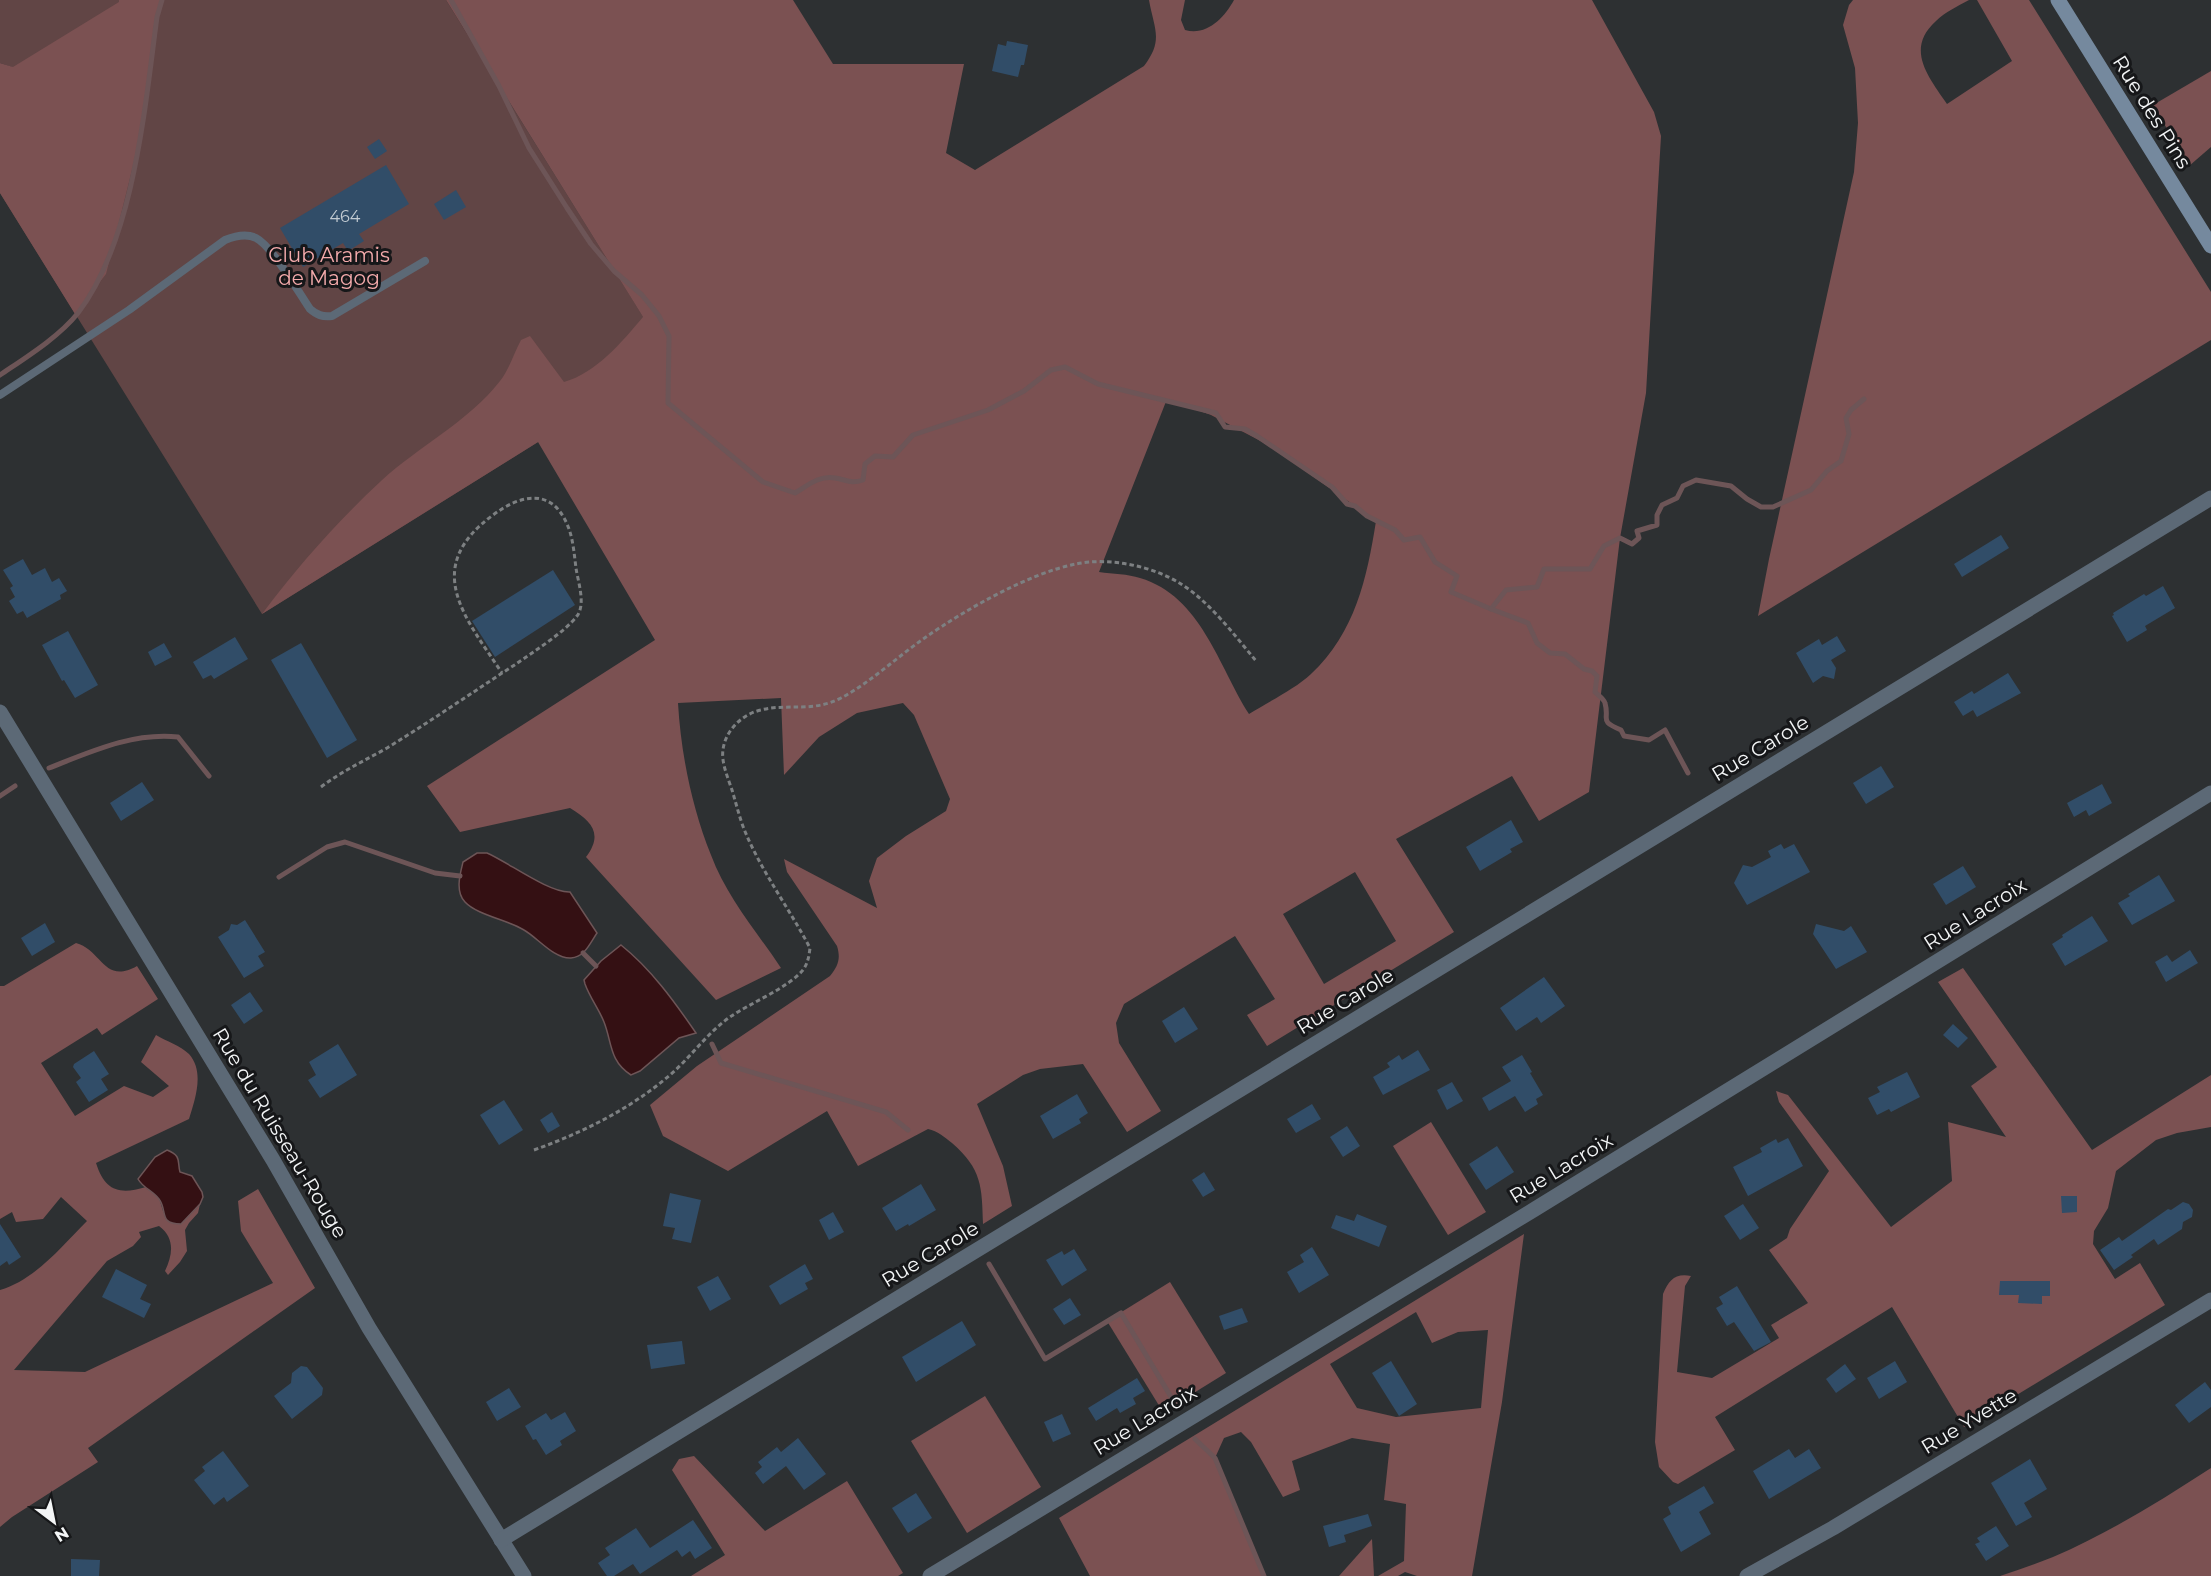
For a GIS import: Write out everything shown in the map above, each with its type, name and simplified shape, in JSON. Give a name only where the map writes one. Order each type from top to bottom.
[{"type":"street","name":"Rue des Pins","points":[[2058,0],[2211,246]]},
{"type":"street","name":"Rue Carole","points":[[501,1540],[2211,498]]},
{"type":"street","name":"Rue du Ruisseau-Rouge","points":[[0,712],[273,1160],[375,1338],[524,1576]]},
{"type":"street","name":"Rue Lacroix","points":[[930,1576],[1545,1203],[2211,793]]},
{"type":"street","name":"Rue Yvette","points":[[1747,1576],[1833,1528],[2211,1300]]},
{"type":"lane","points":[[0,395],[129,310],[225,240],[236,236],[256,238],[264,243],[310,309],[324,317],[332,316],[425,261]]},
{"type":"path","points":[[321,787],[345,769],[387,747],[501,674],[573,620],[581,609],[572,538],[561,511],[541,498],[527,498],[513,502],[481,523],[464,544],[456,561],[454,581],[457,601],[465,618],[501,674]]},
{"type":"path","points":[[534,1150],[570,1137],[609,1118],[644,1095],[671,1074],[729,1018],[794,978],[808,960],[810,948],[753,848],[744,829],[727,774],[722,752],[727,734],[746,715],[761,709],[817,707],[840,699],[927,636],[982,602],[1038,576],[1077,563],[1117,562],[1143,567],[1182,584],[1213,611],[1257,662]]},
{"type":"green space","name":"Club Aramis de Magog","points":[[0,0],[119,0],[119,2],[122,0],[446,0],[670,360],[262,614],[0,193],[12,67],[0,63]]},
{"type":"shaded area","points":[[119,0],[164,0],[159,12],[136,154],[106,274],[75,314],[0,193],[0,63],[13,67]]},
{"type":"shaded area","points":[[446,0],[793,0],[833,64],[964,64],[946,153],[975,170],[1144,66],[1156,41],[1149,0],[1185,0],[1181,20],[1185,30],[1193,31],[1208,28],[1214,24],[1234,0],[1592,0],[1654,112],[1661,136],[1646,393],[1620,538],[1589,792],[1539,821],[1512,776],[1396,839],[1454,932],[1267,1046],[1247,1015],[1275,999],[1235,936],[1124,1004],[1116,1023],[1119,1043],[1161,1111],[1127,1132],[1083,1064],[1040,1069],[1023,1075],[977,1104],[1003,1166],[1012,1206],[983,1224],[981,1189],[975,1170],[952,1143],[928,1129],[858,1166],[827,1111],[728,1171],[663,1136],[650,1105],[697,1066],[830,976],[835,969],[839,959],[837,946],[787,872],[784,859],[877,908],[869,881],[877,858],[906,836],[946,811],[950,799],[914,715],[903,703],[857,713],[819,737],[784,775],[781,698],[678,703],[688,780],[698,819],[711,855],[733,899],[781,968],[716,1000],[586,857],[594,841],[594,834],[593,828],[584,818],[570,808],[460,832],[427,786],[655,640],[538,442],[262,614],[318,545],[349,512],[396,468],[487,396],[503,377],[521,340],[530,336],[564,382],[576,378],[598,364],[643,317]],"holes":[[[1167,399],[1211,415],[1270,446],[1376,521],[1357,604],[1338,641],[1326,658],[1305,680],[1249,714],[1206,635],[1179,600],[1161,587],[1140,578],[1099,572]],[[1355,872],[1396,941],[1324,984],[1283,914]]]},
{"type":"shaded area","points":[[1853,0],[1969,0],[1940,18],[1927,31],[1922,42],[1921,52],[1927,73],[1947,104],[2012,61],[1977,0],[2029,0],[2211,292],[2211,340],[1758,616],[1854,172],[1858,123],[1855,68],[1843,25],[1849,5]]},
{"type":"shaded area","points":[[2211,71],[2211,147],[2189,166],[2153,105]]},
{"type":"shaded area","points":[[477,853],[487,853],[551,888],[570,892],[597,933],[587,949],[576,957],[558,955],[524,930],[470,907],[460,893],[460,877],[463,862]]},
{"type":"shaded area","points":[[76,943],[92,952],[110,969],[126,971],[137,966],[158,999],[102,1035],[97,1028],[41,1063],[75,1116],[124,1086],[153,1097],[169,1086],[141,1062],[156,1035],[189,1054],[194,1061],[198,1077],[189,1119],[96,1163],[109,1185],[128,1191],[146,1187],[159,1198],[163,1211],[181,1224],[200,1204],[198,1213],[185,1230],[187,1251],[168,1275],[165,1271],[171,1247],[168,1236],[159,1226],[139,1232],[141,1237],[133,1246],[107,1261],[14,1370],[85,1372],[273,1283],[241,1231],[238,1201],[258,1189],[315,1288],[88,1448],[98,1462],[0,1527],[0,1290],[25,1279],[58,1251],[87,1221],[61,1197],[43,1219],[16,1222],[12,1212],[0,1219],[0,986],[4,986]]},
{"type":"shaded area","points":[[621,945],[671,997],[696,1033],[679,1038],[640,1071],[631,1075],[619,1064],[612,1051],[604,1022],[584,980],[601,961]]},
{"type":"shaded area","points":[[1963,968],[2092,1150],[2211,1075],[2211,1127],[2177,1133],[2156,1140],[2116,1171],[2108,1208],[2094,1231],[2093,1244],[2115,1279],[2140,1263],[2165,1305],[1964,1427],[1892,1307],[1715,1417],[1735,1450],[1678,1484],[1673,1482],[1659,1467],[1655,1442],[1663,1294],[1670,1281],[1681,1276],[1691,1276],[1685,1286],[1677,1372],[1712,1378],[1779,1338],[1771,1325],[1808,1303],[1769,1250],[1787,1238],[1790,1229],[1829,1171],[1779,1102],[1776,1091],[1788,1095],[1891,1227],[1952,1181],[1948,1122],[2006,1137],[1971,1086],[1997,1067],[1938,982]]},
{"type":"shaded area","points":[[1431,1122],[1486,1212],[1448,1235],[1393,1146]]},
{"type":"shaded area","points":[[167,1150],[177,1157],[180,1172],[192,1176],[203,1197],[200,1204],[181,1224],[169,1222],[166,1219],[159,1199],[138,1179],[155,1157]]},
{"type":"shaded area","points":[[1524,1234],[1502,1402],[1472,1576],[1417,1576],[1405,1572],[1398,1576],[1378,1576],[1404,1561],[1406,1504],[1384,1500],[1390,1444],[1352,1438],[1292,1461],[1300,1490],[1283,1497],[1251,1442],[1241,1432],[1224,1438],[1215,1458],[1264,1576],[1090,1576],[1059,1518]],"holes":[[[1416,1312],[1432,1343],[1458,1332],[1488,1330],[1481,1408],[1396,1417],[1357,1408],[1330,1364]]]},
{"type":"shaded area","points":[[1170,1282],[1226,1373],[1163,1412],[1107,1321]]},
{"type":"shaded area","points":[[985,1396],[1041,1487],[967,1533],[911,1441]]},
{"type":"shaded area","points":[[694,1456],[765,1531],[847,1481],[903,1573],[898,1576],[691,1576],[725,1555],[672,1470],[679,1459]]},
{"type":"shaded area","points":[[2211,1468],[2211,1576],[2000,1576],[2034,1565],[2094,1538]]},
{"type":"shaded area","points":[[1372,1539],[1374,1576],[1339,1576]]},
{"type":"building","points":[[1007,41],[1028,45],[1024,65],[1021,65],[1018,77],[992,71],[998,44],[1006,46]]},
{"type":"building","points":[[379,139],[387,151],[375,159],[367,147]]},
{"type":"building","name":"Club Aramis de Magog","points":[[386,165],[409,204],[359,234],[364,241],[348,251],[343,243],[303,267],[280,228]]},
{"type":"building","points":[[456,190],[466,207],[444,220],[434,204]]},
{"type":"building","points":[[2001,535],[2009,548],[1962,577],[1954,564]]},
{"type":"building","points":[[23,559],[32,575],[45,568],[52,582],[59,578],[67,591],[60,595],[61,599],[27,618],[23,611],[17,614],[9,601],[15,597],[10,588],[13,586],[3,570]]},
{"type":"building","points":[[553,570],[575,605],[495,657],[472,621]]},
{"type":"building","points":[[2163,586],[2175,608],[2145,626],[2147,630],[2127,642],[2112,616],[2113,613],[2144,594],[2146,596]]},
{"type":"building","points":[[68,631],[98,685],[75,698],[64,680],[62,681],[42,645]]},
{"type":"building","points":[[1837,636],[1846,651],[1831,660],[1836,668],[1834,679],[1823,676],[1813,683],[1796,653],[1819,639],[1822,645]]},
{"type":"building","points":[[235,637],[248,659],[214,679],[211,675],[203,679],[193,662]]},
{"type":"building","points":[[164,643],[172,657],[155,666],[148,652]]},
{"type":"building","points":[[301,643],[357,740],[327,758],[271,660]]},
{"type":"building","points":[[2008,673],[2021,693],[1977,717],[1973,710],[1963,716],[1954,702],[1972,691],[1974,694]]},
{"type":"building","points":[[1881,766],[1894,787],[1866,804],[1853,783]]},
{"type":"building","points":[[142,782],[154,800],[121,821],[110,803]]},
{"type":"building","points":[[2102,784],[2112,803],[2089,816],[2086,810],[2074,817],[2067,803]]},
{"type":"building","points":[[1511,820],[1523,842],[1510,849],[1512,852],[1480,871],[1466,847]]},
{"type":"building","points":[[1781,844],[1784,849],[1794,844],[1810,872],[1747,905],[1734,883],[1743,865],[1752,867],[1771,857],[1768,851]]},
{"type":"building","points":[[1963,866],[1976,887],[1946,905],[1933,884]]},
{"type":"building","points":[[2159,875],[2175,901],[2132,925],[2118,903]]},
{"type":"building","points":[[2092,916],[2108,941],[2065,966],[2052,944]]},
{"type":"building","points":[[245,920],[265,952],[258,956],[264,966],[244,978],[218,937],[229,930],[231,924],[237,925]]},
{"type":"building","points":[[45,923],[55,942],[32,956],[21,938]]},
{"type":"building","points":[[1816,924],[1844,931],[1851,926],[1867,952],[1836,969],[1813,934]]},
{"type":"building","points":[[2190,950],[2198,963],[2166,982],[2155,962],[2167,955],[2172,962]]},
{"type":"building","points":[[1544,977],[1565,1006],[1541,1023],[1537,1017],[1516,1031],[1500,1008]]},
{"type":"building","points":[[250,992],[263,1011],[244,1024],[231,1005]]},
{"type":"building","points":[[1184,1007],[1198,1029],[1175,1043],[1162,1021]]},
{"type":"building","points":[[1953,1024],[1968,1038],[1958,1048],[1943,1035]]},
{"type":"building","points":[[338,1044],[357,1075],[320,1098],[308,1080],[316,1075],[309,1062]]},
{"type":"building","points":[[1418,1050],[1430,1070],[1383,1095],[1373,1077],[1390,1067],[1387,1063],[1399,1055],[1402,1060]]},
{"type":"building","points":[[94,1051],[109,1074],[101,1079],[108,1090],[89,1102],[76,1082],[81,1078],[73,1067]]},
{"type":"building","points":[[1522,1055],[1543,1095],[1536,1099],[1538,1104],[1525,1112],[1515,1096],[1489,1111],[1482,1098],[1511,1081],[1502,1067]]},
{"type":"building","points":[[1907,1072],[1920,1097],[1891,1112],[1889,1109],[1877,1115],[1868,1098],[1880,1092],[1877,1087]]},
{"type":"building","points":[[1452,1082],[1463,1101],[1447,1110],[1437,1090]]},
{"type":"building","points":[[1077,1094],[1088,1113],[1079,1119],[1081,1123],[1053,1139],[1040,1116]]},
{"type":"building","points":[[504,1100],[523,1130],[499,1145],[480,1115]]},
{"type":"building","points":[[1312,1104],[1321,1119],[1296,1133],[1287,1119]]},
{"type":"building","points":[[552,1112],[560,1126],[548,1133],[540,1120]]},
{"type":"building","points":[[1347,1126],[1360,1146],[1343,1157],[1330,1137]]},
{"type":"building","points":[[1788,1138],[1803,1166],[1748,1196],[1733,1167],[1762,1152],[1760,1148],[1776,1139],[1778,1143]]},
{"type":"building","points":[[1497,1146],[1514,1172],[1486,1190],[1469,1164]]},
{"type":"building","points":[[1204,1172],[1215,1190],[1203,1197],[1192,1180]]},
{"type":"building","points":[[921,1184],[936,1210],[896,1231],[882,1208]]},
{"type":"building","points":[[670,1193],[701,1200],[691,1243],[672,1239],[675,1228],[663,1226]]},
{"type":"building","points":[[2061,1196],[2077,1196],[2077,1212],[2062,1213]]},
{"type":"building","points":[[2183,1202],[2189,1204],[2193,1210],[2192,1217],[2183,1222],[2182,1229],[2158,1245],[2154,1239],[2114,1270],[2100,1250],[2119,1237],[2122,1241],[2168,1209],[2171,1210]]},
{"type":"building","points":[[1743,1204],[1759,1228],[1740,1240],[1724,1216]]},
{"type":"building","points":[[833,1212],[844,1232],[829,1240],[819,1220]]},
{"type":"building","points":[[1357,1214],[1387,1226],[1379,1247],[1331,1228],[1336,1215],[1354,1221]]},
{"type":"building","points":[[0,1224],[21,1257],[9,1265],[7,1261],[0,1266]]},
{"type":"building","points":[[1312,1247],[1329,1275],[1299,1293],[1287,1272],[1304,1262],[1300,1255]]},
{"type":"building","points":[[1074,1249],[1087,1270],[1062,1286],[1046,1260],[1062,1251],[1064,1255]]},
{"type":"building","points":[[805,1264],[813,1279],[805,1283],[808,1289],[780,1305],[769,1286]]},
{"type":"building","points":[[116,1269],[147,1285],[140,1299],[151,1304],[144,1318],[102,1297]]},
{"type":"building","points":[[718,1276],[731,1299],[710,1311],[697,1287]]},
{"type":"building","points":[[2000,1281],[2050,1281],[2050,1296],[2042,1296],[2042,1304],[2018,1303],[2019,1295],[1999,1295]]},
{"type":"building","points":[[1737,1286],[1771,1342],[1754,1351],[1734,1322],[1727,1326],[1716,1308],[1723,1304],[1719,1297]]},
{"type":"building","points":[[1070,1298],[1081,1315],[1064,1325],[1053,1309]]},
{"type":"building","points":[[1242,1308],[1248,1322],[1224,1330],[1219,1316]]},
{"type":"building","points":[[962,1321],[976,1345],[916,1382],[902,1357]]},
{"type":"building","points":[[682,1341],[685,1364],[651,1369],[647,1345]]},
{"type":"building","points":[[1391,1361],[1417,1404],[1399,1416],[1372,1373]]},
{"type":"building","points":[[1895,1361],[1907,1382],[1879,1399],[1867,1378]]},
{"type":"building","points":[[1845,1364],[1856,1379],[1836,1393],[1826,1379]]},
{"type":"building","points":[[301,1366],[307,1367],[323,1388],[322,1395],[292,1419],[274,1396],[291,1383],[292,1373]]},
{"type":"building","points":[[1137,1378],[1145,1391],[1133,1398],[1136,1404],[1120,1413],[1117,1408],[1096,1421],[1088,1408]]},
{"type":"building","points":[[2205,1382],[2211,1390],[2211,1407],[2189,1423],[2175,1405]]},
{"type":"building","points":[[509,1388],[521,1407],[497,1421],[486,1402]]},
{"type":"building","points":[[565,1412],[576,1431],[560,1441],[562,1445],[546,1455],[525,1426],[546,1413],[551,1420]]},
{"type":"building","points":[[1062,1414],[1071,1434],[1053,1442],[1044,1422]]},
{"type":"building","points":[[798,1438],[826,1474],[804,1490],[786,1466],[763,1484],[755,1473],[762,1467],[758,1462],[777,1447],[781,1452]]},
{"type":"building","points":[[1789,1449],[1795,1458],[1809,1449],[1821,1468],[1769,1499],[1753,1471]]},
{"type":"building","points":[[223,1451],[249,1486],[227,1502],[224,1497],[214,1505],[194,1480],[205,1471],[202,1467]]},
{"type":"building","points":[[2030,1459],[2047,1489],[2024,1503],[2032,1517],[2016,1526],[1991,1483]]},
{"type":"building","points":[[1704,1486],[1714,1503],[1699,1512],[1711,1534],[1681,1552],[1663,1519],[1671,1514],[1668,1507]]},
{"type":"building","points":[[916,1493],[932,1518],[908,1533],[892,1508]]},
{"type":"building","points":[[1368,1514],[1372,1526],[1344,1535],[1346,1542],[1329,1547],[1323,1526]]},
{"type":"building","points":[[693,1520],[712,1548],[695,1559],[690,1551],[682,1557],[677,1550],[640,1574],[633,1564],[614,1576],[607,1576],[598,1563],[610,1555],[605,1548],[636,1528],[650,1548]]},
{"type":"building","points":[[1996,1526],[2009,1546],[1986,1561],[1975,1544],[1980,1542],[1977,1538]]},
{"type":"building","points":[[71,1559],[100,1560],[99,1576],[71,1576]]},
{"type":"waterway","points":[[0,375],[41,347],[70,322],[97,283],[112,248],[134,171],[157,17],[162,0]]},
{"type":"waterway","points":[[451,0],[499,86],[529,148],[567,208],[591,244],[614,271],[642,295],[659,316],[669,336],[668,403],[763,482],[795,493],[814,482],[829,477],[852,482],[863,480],[865,464],[875,456],[893,457],[913,435],[988,410],[1024,391],[1051,370],[1065,367],[1098,384],[1216,413],[1225,427],[1245,429],[1332,487],[1347,504],[1355,506],[1367,516],[1395,530],[1404,540],[1420,537],[1435,562],[1457,576],[1451,592],[1491,609],[1506,590],[1537,587],[1544,569],[1590,569],[1604,546],[1620,538],[1632,544],[1639,538],[1637,531],[1657,525],[1657,515],[1662,505],[1677,498],[1683,486],[1696,480],[1731,486],[1761,507],[1773,507],[1811,490],[1827,471],[1841,461],[1849,434],[1846,418],[1851,410],[1864,399]]},
{"type":"waterway","points":[[1491,609],[1528,623],[1537,643],[1550,653],[1565,654],[1584,669],[1592,671],[1597,676],[1595,692],[1604,702],[1606,720],[1621,730],[1624,736],[1649,740],[1665,730],[1688,773]]},
{"type":"waterway","points":[[49,768],[128,740],[161,736],[178,737],[209,776]]},
{"type":"waterway","points":[[0,796],[15,786]]},
{"type":"waterway","points":[[279,877],[327,847],[345,842],[435,873],[460,876]]},
{"type":"waterway","points":[[583,953],[596,966]]},
{"type":"waterway","points":[[712,1044],[721,1063],[886,1112],[908,1130]]},
{"type":"waterway","points":[[989,1264],[1045,1359],[1121,1313],[1177,1407]]},
{"type":"waterway","points":[[1195,1439],[1215,1458],[1264,1576]]}]
